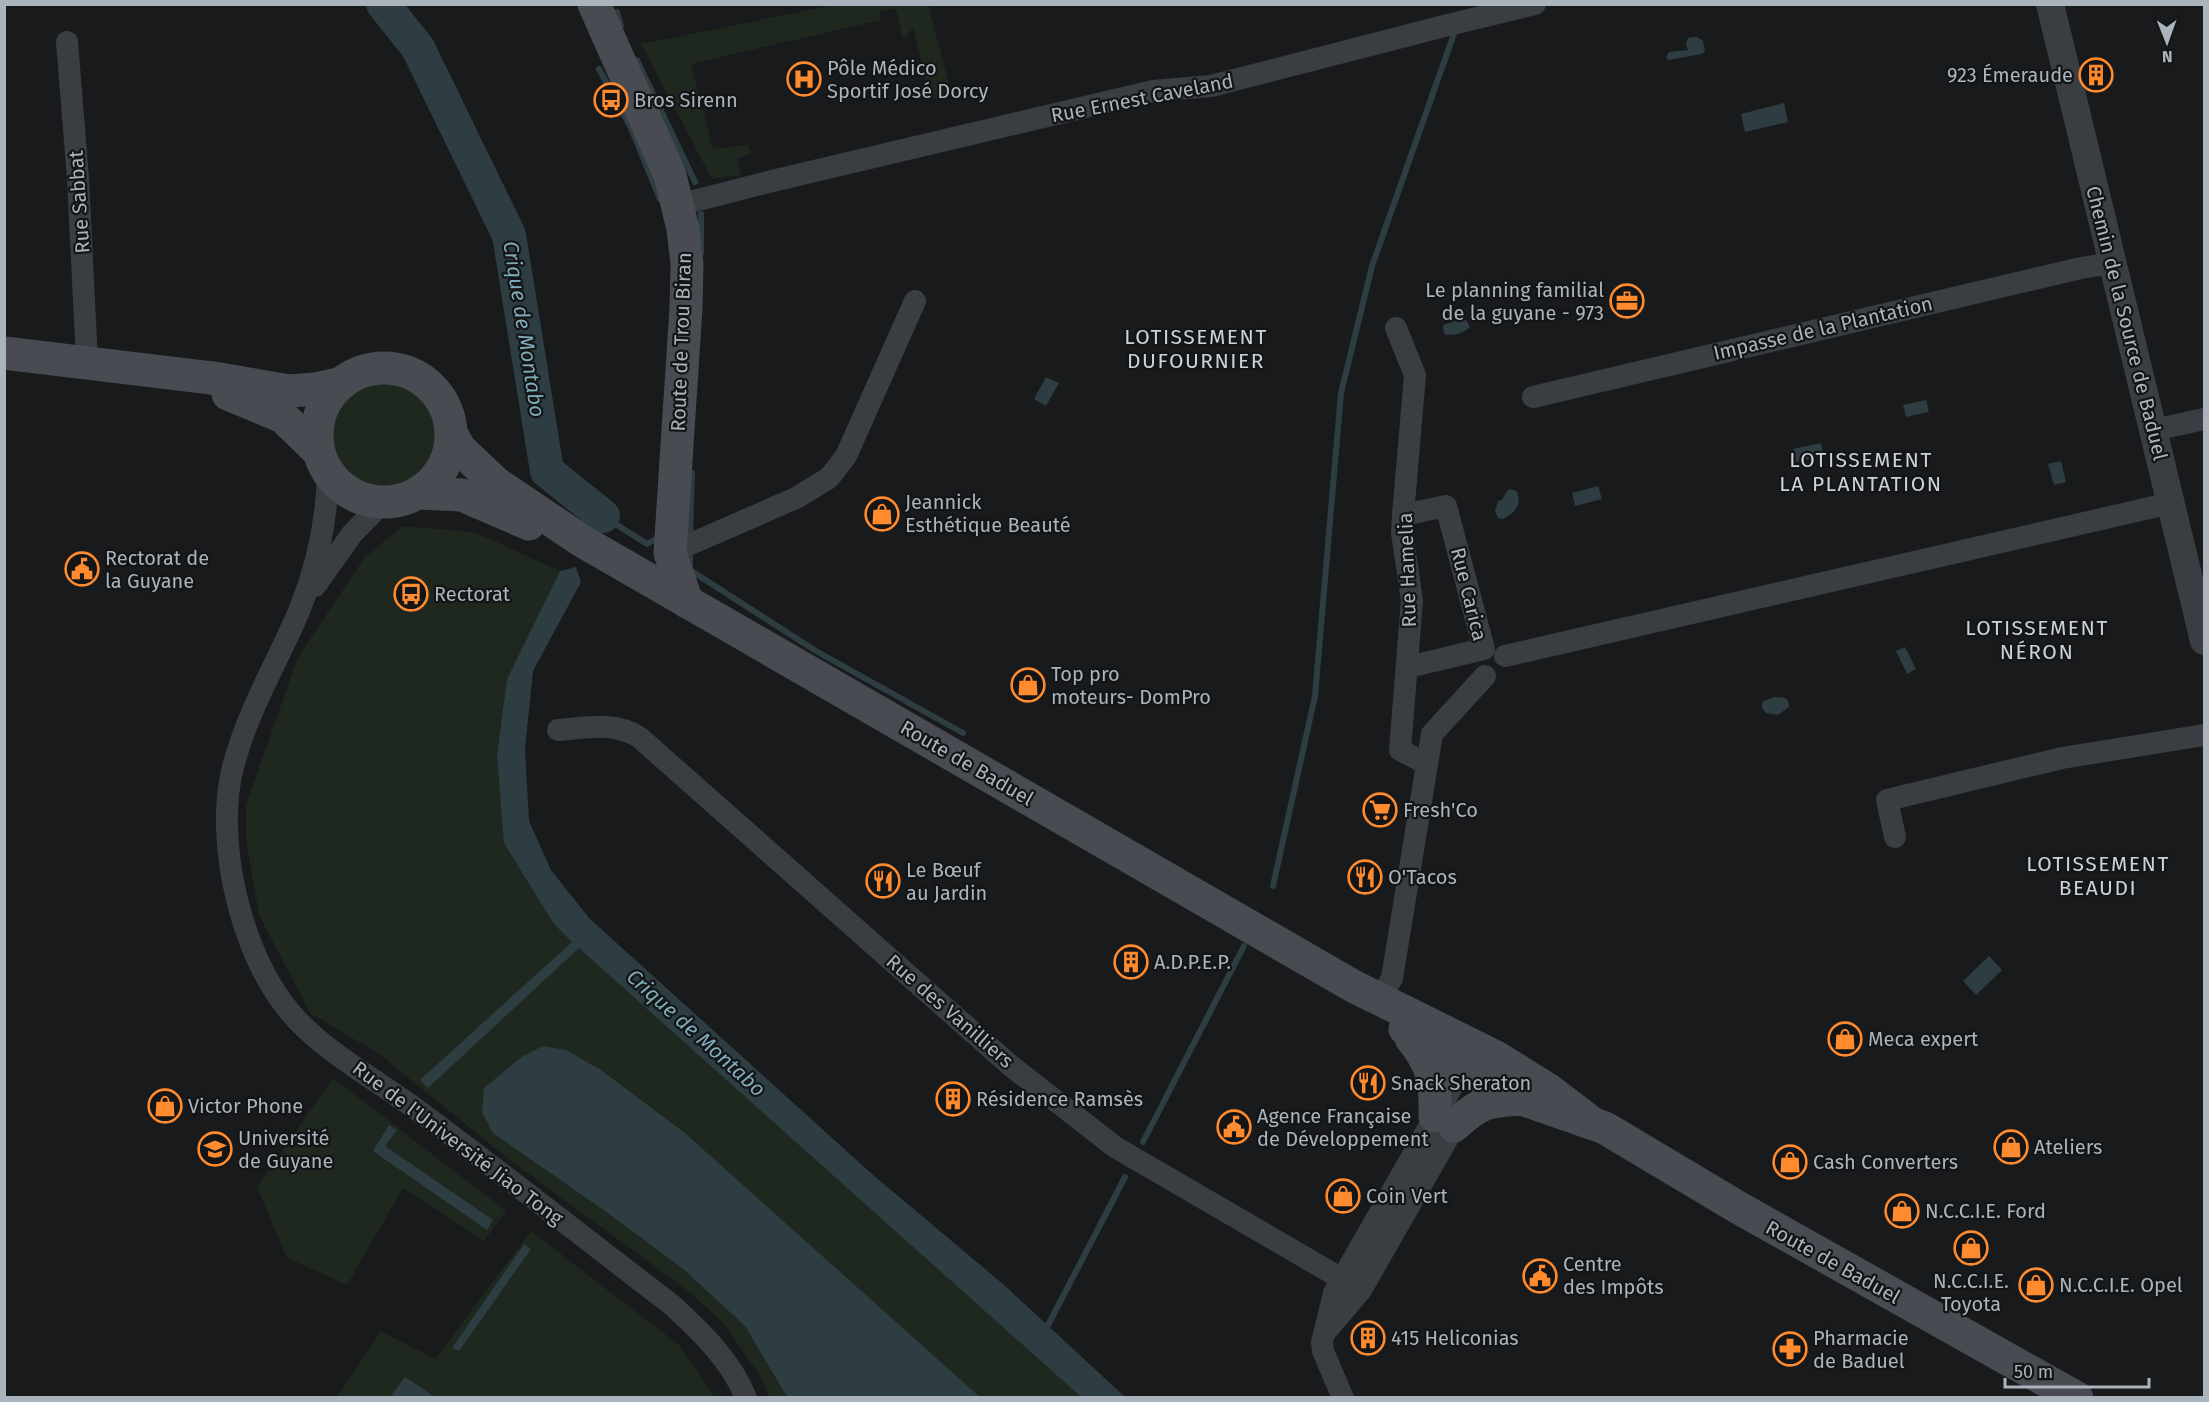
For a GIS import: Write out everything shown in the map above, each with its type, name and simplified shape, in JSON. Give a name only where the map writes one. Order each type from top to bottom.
[{"type":"main road","name":"Route de Trou Biran","points":[[594,4],[670,175],[678,205],[687,264],[687,286],[670,553],[687,602]]},
{"type":"main road","points":[[4,353],[220,379],[289,391],[315,389],[342,383]]},
{"type":"main road","points":[[161,373],[221,391],[283,417],[323,462],[338,485],[351,494],[382,503],[407,499],[420,492],[433,482],[444,468],[450,452],[452,435],[450,418],[443,401],[432,387],[417,376],[390,367],[359,373],[342,383],[323,406],[317,428],[323,462]]},
{"type":"main road","name":"Route de Baduel","points":[[452,435],[460,449],[496,483],[582,541],[1366,993],[1479,1063],[1522,1098],[1591,1122],[1631,1143],[1759,1220],[2077,1398]]},
{"type":"main road","name":"Route de Baduel","points":[[420,492],[462,495],[540,529],[582,541]]},
{"type":"main road","points":[[616,561],[670,553]]},
{"type":"main road","name":"Route de Baduel","points":[[1366,993],[1402,1027],[1479,1063],[1549,1090],[1591,1122]]},
{"type":"main road","points":[[1402,1027],[1425,1055],[1444,1121],[1475,1107],[1498,1100],[1522,1098]]},
{"type":"street","name":"Rue Ernest Caveland","points":[[678,205],[1153,91],[1211,86],[1535,4]]},
{"type":"street","name":"Chemin de la Source de Baduel","points":[[2050,4],[2205,640]]},
{"type":"street","name":"Rue Sabbat","points":[[67,42],[78,178],[87,362]]},
{"type":"street","name":"Impasse de la Plantation","points":[[1533,396],[2080,268],[2113,263]]},
{"type":"street","points":[[670,553],[796,498],[829,478],[846,456],[915,301]]},
{"type":"street","name":"Rue Hamelia","points":[[1396,328],[1415,375],[1402,533],[1412,600],[1400,750],[1427,764]]},
{"type":"street","points":[[2154,430],[2205,419]]},
{"type":"street","points":[[299,609],[321,543],[327,506],[323,462]]},
{"type":"street","points":[[299,609],[352,534],[382,503]]},
{"type":"street","points":[[1505,656],[2171,503]]},
{"type":"street","name":"Rue Carica","points":[[1403,515],[1446,506],[1484,649],[1408,667]]},
{"type":"street","name":"Rue de l'Université Jiao Tong","points":[[299,609],[250,716],[240,743],[228,795],[228,850],[239,909],[261,970],[290,1012],[316,1038],[419,1111],[672,1305],[708,1338],[741,1385],[746,1398]]},
{"type":"street","points":[[1366,993],[1392,978],[1432,734],[1485,676]]},
{"type":"street","name":"Rue des Vanilliers","points":[[558,730],[606,726],[629,731],[639,737],[1011,1066],[1115,1147],[1360,1290]]},
{"type":"street","points":[[1895,837],[1887,800],[2062,758],[2205,735]]},
{"type":"street","points":[[1343,1398],[1323,1351],[1330,1307],[1341,1279],[1479,1063]]},
{"type":"street","points":[[1325,1332],[1360,1290],[1444,1121]]},
{"type":"shaded area","points":[[834,5],[928,5],[952,94],[930,99],[913,28],[903,39],[896,9],[879,12],[881,20],[691,64],[713,149],[748,145],[751,154],[737,158],[741,175],[712,179],[641,44]]},
{"type":"shaded area","points":[[383,381],[404,385],[422,397],[434,415],[438,436],[434,457],[422,475],[404,487],[383,491],[362,487],[344,475],[332,457],[328,436],[332,415],[344,397],[362,385]]},
{"type":"shaded area","points":[[403,526],[474,532],[560,571],[507,679],[497,755],[554,924],[1081,1397],[980,1397],[685,1133],[601,1070],[566,1050],[605,1211],[683,1269],[745,1326],[787,1397],[769,1397],[761,1377],[724,1324],[691,1293],[515,1164],[379,1054],[310,1013],[259,915],[246,839],[246,805],[298,657],[365,557]]},
{"type":"shaded area","points":[[333,1078],[506,1211],[484,1241],[403,1188],[347,1285],[287,1258],[257,1187]]},
{"type":"shaded area","points":[[531,1231],[679,1345],[715,1397],[336,1398],[381,1331],[435,1359]]},
{"type":"water","points":[[1697,37],[1703,41],[1705,51],[1702,54],[1668,60],[1666,57],[1669,52],[1688,50],[1686,44],[1688,38]]},
{"type":"water","points":[[1784,103],[1788,122],[1745,132],[1741,114]]},
{"type":"water","points":[[1460,319],[1466,320],[1470,327],[1457,334],[1444,334],[1443,325]]},
{"type":"water","points":[[1046,377],[1059,383],[1046,406],[1034,399]]},
{"type":"water","points":[[1926,400],[1929,412],[1906,417],[1903,405]]},
{"type":"water","points":[[1821,443],[1824,456],[1796,462],[1793,449]]},
{"type":"water","points":[[2061,461],[2066,482],[2054,485],[2048,464]]},
{"type":"water","points":[[1598,486],[1602,499],[1575,506],[1572,493]]},
{"type":"water","points":[[1510,489],[1517,491],[1518,504],[1507,517],[1498,518],[1495,511],[1498,501],[1502,500]]},
{"type":"water","points":[[576,567],[581,582],[533,671],[525,749],[529,821],[551,870],[589,918],[873,1175],[1003,1284],[1125,1397],[1081,1397],[579,948],[428,1088],[420,1080],[572,942],[554,924],[504,843],[497,755],[507,679],[560,571]]},
{"type":"water","points":[[1905,647],[1916,669],[1907,674],[1896,651]]},
{"type":"water","points":[[1774,697],[1786,698],[1789,703],[1789,707],[1778,715],[1766,713],[1762,708],[1762,702]]},
{"type":"water","points":[[1989,956],[2002,970],[1976,995],[1963,981]]},
{"type":"water","points":[[543,1046],[566,1050],[601,1070],[685,1133],[980,1397],[787,1397],[745,1326],[683,1269],[493,1133],[482,1112],[484,1088],[523,1056]]},
{"type":"water","points":[[389,1125],[397,1130],[385,1146],[493,1220],[487,1230],[373,1151]]},
{"type":"water","points":[[524,1244],[531,1249],[459,1351],[452,1348]]},
{"type":"water","points":[[405,1377],[435,1397],[390,1397]]},
{"type":"waterway","name":"Crique de Montabo","points":[[383,4],[418,48],[509,235],[547,471],[603,516]]},
{"type":"waterway","points":[[617,12],[621,26]]},
{"type":"waterway","points":[[1273,886],[1315,696],[1341,393],[1372,266],[1456,28]]},
{"type":"waterway","points":[[637,60],[695,182]]},
{"type":"waterway","points":[[599,69],[631,128],[660,199]]},
{"type":"waterway","points":[[701,214],[701,253]]},
{"type":"waterway","points":[[690,537],[692,473]]},
{"type":"waterway","points":[[603,516],[647,544],[661,536]]},
{"type":"waterway","points":[[690,557],[690,570],[816,651],[963,733]]},
{"type":"waterway","points":[[1143,1142],[1244,946]]},
{"type":"waterway","points":[[1045,1331],[1125,1177]]},
{"type":"place","name":"923 Émeraude","points":[[2096,75]]},
{"type":"place","name":"Pôle Médico Sportif José Dorcy","points":[[804,79]]},
{"type":"place","name":"Bros Sirenn","points":[[611,100]]},
{"type":"place","name":"Le planning familial de la guyane - 973","points":[[1627,301]]},
{"type":"place","name":"Jeannick Esthétique Beauté","points":[[882,514]]},
{"type":"place","name":"Rectorat de la Guyane","points":[[82,569]]},
{"type":"place","name":"Rectorat","points":[[411,594]]},
{"type":"place","name":"Top pro moteurs- DomPro","points":[[1028,685]]},
{"type":"place","name":"Fresh'Co","points":[[1380,810]]},
{"type":"place","name":"O'Tacos","points":[[1365,877]]},
{"type":"place","name":"Le Bœuf au Jardin","points":[[883,881]]},
{"type":"place","name":"A.D.P.E.P.","points":[[1131,962]]},
{"type":"place","name":"Meca expert","points":[[1845,1039]]},
{"type":"place","name":"Snack Sheraton","points":[[1368,1083]]},
{"type":"place","name":"Résidence Ramsès","points":[[953,1099]]},
{"type":"place","name":"Victor Phone","points":[[165,1106]]},
{"type":"place","name":"Agence Française de Développement","points":[[1234,1127]]},
{"type":"place","name":"Ateliers","points":[[2011,1147]]},
{"type":"place","name":"Université de Guyane","points":[[215,1149]]},
{"type":"place","name":"Cash Converters","points":[[1790,1162]]},
{"type":"place","name":"Coin Vert","points":[[1343,1196]]},
{"type":"place","name":"N.C.C.I.E. Ford","points":[[1902,1211]]},
{"type":"place","name":"N.C.C.I.E. Toyota","points":[[1971,1248]]},
{"type":"place","name":"Centre des Impôts","points":[[1540,1276]]},
{"type":"place","name":"N.C.C.I.E. Opel","points":[[2036,1285]]},
{"type":"place","name":"415 Heliconias","points":[[1368,1338]]},
{"type":"place","name":"Pharmacie de Baduel","points":[[1790,1349]]},
{"type":"district","name":"LOTISSEMENT DUFOURNIER","points":[[1196,349]]},
{"type":"district","name":"LOTISSEMENT LA PLANTATION","points":[[1861,472]]},
{"type":"district","name":"LOTISSEMENT NÉRON","points":[[2037,640]]},
{"type":"district","name":"LOTISSEMENT BEAUDI","points":[[2098,876]]}]
